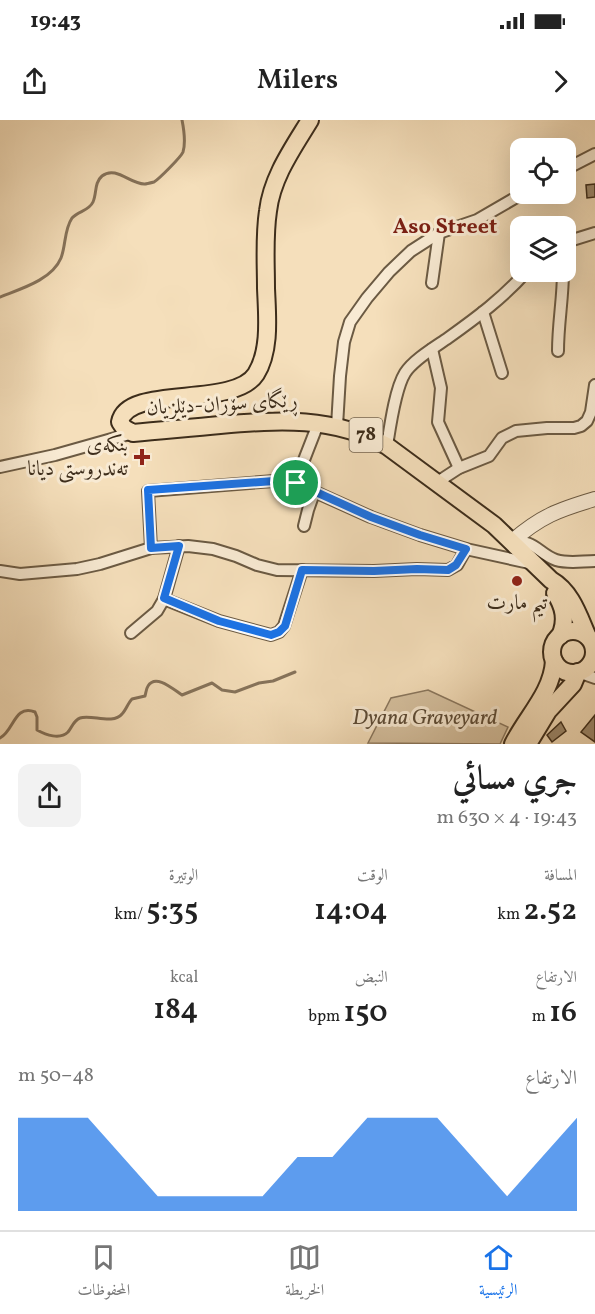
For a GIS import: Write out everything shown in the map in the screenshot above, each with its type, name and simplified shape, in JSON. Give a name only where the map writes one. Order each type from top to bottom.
[{"type":"main road","name":"ڕێگای سۆران-دێلزیان","points":[[310,120],[277,178],[268,209],[265,246],[266,340],[261,363],[255,375],[248,382],[224,391],[155,400],[134,406],[124,413],[120,422],[132,433],[290,421],[337,426],[371,437],[387,446],[494,525],[562,588],[591,638]]},
{"type":"main road","name":"ڕێگای سۆران-دێلزیان","points":[[551,580],[564,613],[564,625],[560,636]]},
{"type":"main road","points":[[513,744],[547,689],[553,672],[554,645],[560,636],[574,631],[591,638],[594,657],[588,667],[578,672],[569,672],[564,671],[554,661]]},
{"type":"main road","points":[[528,744],[548,711],[573,684],[578,672]]},
{"type":"street","points":[[576,164],[595,154]]},
{"type":"street","points":[[337,426],[344,342],[350,321],[367,298],[411,251],[439,233],[477,220],[510,201]]},
{"type":"street","points":[[432,283],[439,233]]},
{"type":"street","points":[[576,239],[595,233]]},
{"type":"street","points":[[387,446],[400,385],[405,373],[432,349],[483,312],[516,282]]},
{"type":"street","points":[[558,351],[563,282]]},
{"type":"street","points":[[483,312],[502,373]]},
{"type":"street","points":[[432,349],[441,388],[438,422],[459,468]]},
{"type":"street","points":[[436,483],[459,468],[489,456],[502,438],[516,431],[581,426],[587,421],[591,412],[595,385]]},
{"type":"street","points":[[296,483],[318,424]]},
{"type":"street","points":[[0,467],[54,455],[132,433]]},
{"type":"street","points":[[151,548],[148,490],[274,481],[296,483],[371,517],[420,535],[466,549],[534,564]]},
{"type":"street","points":[[304,526],[314,493]]},
{"type":"street","points":[[512,543],[531,526],[551,514],[595,499]]},
{"type":"street","points":[[512,543],[528,542],[548,557],[561,561],[595,561]]},
{"type":"street","points":[[0,571],[20,574],[77,569],[151,548],[179,546],[213,549],[277,570],[448,570],[456,565],[466,549]]},
{"type":"street","points":[[130,633],[157,611],[164,598],[179,546]]},
{"type":"street","points":[[164,598],[219,621],[271,635],[279,632],[285,626],[302,570]]},
{"type":"street","points":[[578,672],[595,678]]},
{"type":"green space","name":"Dyana Graveyard","points":[[428,690],[508,727],[500,744],[368,743],[391,698]]},
{"type":"building","points":[[595,184],[595,197],[587,198],[586,185]]},
{"type":"building","points":[[595,715],[595,742],[581,732]]},
{"type":"building","points":[[561,722],[566,731],[552,742],[547,735]]},
{"type":"waterway","points":[[0,297],[35,283],[57,266],[63,253],[69,223],[74,216],[91,205],[102,176],[113,173],[145,184],[154,182],[165,173],[183,152],[185,140],[182,120]]},
{"type":"waterway","points":[[0,738],[5,735],[18,715],[28,711],[35,712],[37,730],[57,736],[68,732],[80,718],[113,719],[123,712],[132,699],[145,696],[151,682],[165,684],[182,695],[212,683],[222,690],[235,692],[295,672]]},
{"type":"place","name":"بنکەی تەندروستی دیانا","points":[[142,457]]},
{"type":"place","name":"تیم مارت","points":[[517,581]]},
{"type":"district","name":"Aso Street","points":[[445,227]]},
{"type":"route","points":[[274,481],[296,483],[371,517],[466,549],[456,565],[448,570],[302,570],[285,626],[279,632],[271,635],[219,621],[164,598],[179,546],[151,548],[148,490],[274,481]]}]
